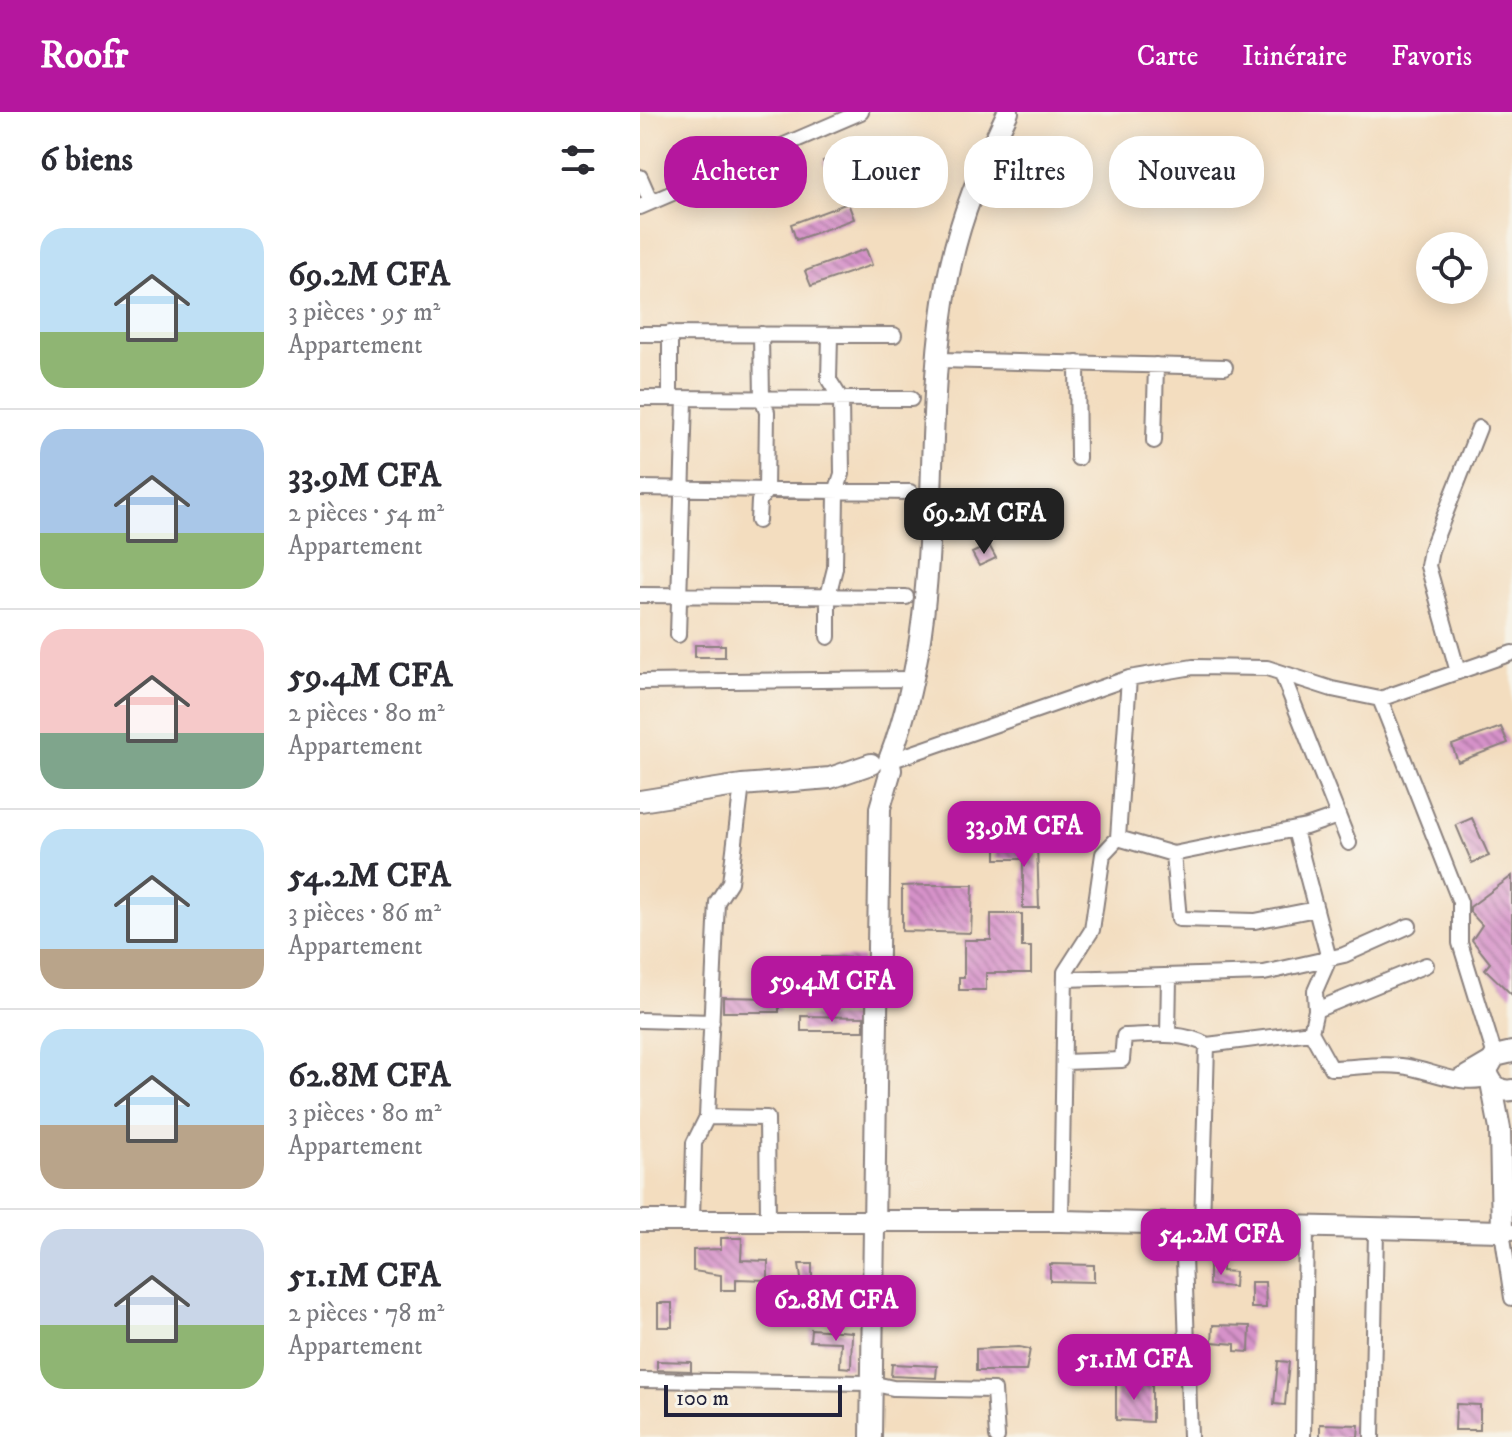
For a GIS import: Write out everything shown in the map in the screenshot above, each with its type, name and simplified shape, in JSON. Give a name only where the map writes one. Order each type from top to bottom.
[{"type":"street","points":[[640,177],[645,205],[838,116],[861,112]]},
{"type":"street","points":[[871,1437],[881,767],[911,686],[926,609],[940,360],[948,279],[970,192],[1008,112]]},
{"type":"street","points":[[670,333],[678,398],[682,489],[678,635]]},
{"type":"street","points":[[640,334],[894,335]]},
{"type":"street","points":[[758,521],[759,501],[766,491],[767,412],[762,399],[761,334]]},
{"type":"street","points":[[828,637],[828,596],[835,568],[836,492],[842,474],[841,399],[829,380],[830,335]]},
{"type":"street","points":[[940,360],[1225,367]]},
{"type":"street","points":[[1077,363],[1078,458]]},
{"type":"street","points":[[1154,441],[1156,365]]},
{"type":"street","points":[[640,398],[911,399]]},
{"type":"street","points":[[1458,672],[1428,566],[1431,550],[1479,428]]},
{"type":"street","points":[[640,488],[910,492]]},
{"type":"street","points":[[640,595],[906,597]]},
{"type":"street","points":[[640,801],[742,785],[842,775],[881,767],[933,744],[1129,678],[1193,667],[1267,668],[1380,699],[1512,653]]},
{"type":"street","points":[[1282,674],[1349,843]]},
{"type":"street","points":[[1061,1221],[1065,979],[1069,960],[1092,930],[1103,854],[1118,838],[1129,678]]},
{"type":"street","points":[[640,682],[911,686]]},
{"type":"street","points":[[1380,699],[1460,902],[1460,943],[1504,1054]]},
{"type":"street","points":[[692,1220],[694,1143],[707,1117],[717,902],[730,882],[742,785]]},
{"type":"street","points":[[1118,838],[1173,854],[1295,830],[1338,816]]},
{"type":"street","points":[[1295,830],[1329,959],[1315,991],[1316,1010],[1311,1032],[1331,1068],[1362,1064],[1404,1066],[1456,1079],[1490,1080],[1498,1088],[1512,1090]]},
{"type":"street","points":[[1173,854],[1179,919],[1255,921],[1316,909]]},
{"type":"street","points":[[1065,979],[1264,973],[1329,959],[1409,926]]},
{"type":"street","points":[[1316,1010],[1426,965]]},
{"type":"street","points":[[1168,1035],[1169,977]]},
{"type":"street","points":[[640,1020],[712,1022]]},
{"type":"street","points":[[1064,1062],[1122,1060],[1124,1036],[1168,1035],[1195,1039],[1207,1045],[1311,1032]]},
{"type":"street","points":[[1204,1437],[1190,1437],[1192,1226],[1207,1045]]},
{"type":"street","points":[[1456,1079],[1504,1054]]},
{"type":"street","points":[[1504,1054],[1489,1062],[1500,1129],[1512,1298]]},
{"type":"street","points":[[1500,1129],[1512,1099]]},
{"type":"street","points":[[707,1117],[767,1118],[768,1219]]},
{"type":"street","points":[[640,1221],[1061,1221],[1507,1231]]},
{"type":"street","points":[[1303,1437],[1306,1228]]},
{"type":"street","points":[[1372,1437],[1376,1230]]},
{"type":"street","points":[[640,1380],[871,1383],[893,1388],[994,1390],[997,1437]]},
{"type":"building","points":[[834,208],[850,208],[854,219],[796,240],[791,224]]},
{"type":"building","points":[[866,249],[872,265],[811,286],[805,271]]},
{"type":"building","points":[[989,545],[996,558],[979,566],[972,553]]},
{"type":"building","points":[[695,645],[725,645],[725,657],[695,657]]},
{"type":"building","points":[[1501,727],[1508,743],[1458,762],[1452,745]]},
{"type":"building","points":[[1472,818],[1489,856],[1472,863],[1456,825]]},
{"type":"building","points":[[996,844],[1037,844],[1039,908],[1023,908],[1023,859],[996,859]]},
{"type":"building","points":[[1512,876],[1512,995],[1485,969],[1490,963],[1472,940],[1482,925],[1470,912],[1470,907]]},
{"type":"building","points":[[973,885],[971,933],[902,931],[902,886]]},
{"type":"building","points":[[991,914],[1022,914],[1022,947],[1031,947],[1031,973],[986,973],[986,990],[959,990],[959,977],[964,977],[964,940],[991,940]]},
{"type":"building","points":[[822,957],[863,958],[859,986],[822,986]]},
{"type":"building","points":[[723,997],[779,998],[779,1012],[723,1012]]},
{"type":"building","points":[[801,1016],[864,1017],[864,1031],[801,1031]]},
{"type":"building","points":[[721,1238],[742,1238],[741,1260],[768,1261],[768,1280],[736,1279],[736,1290],[721,1290],[721,1275],[693,1271],[693,1250],[721,1249]]},
{"type":"building","points":[[799,1264],[812,1264],[812,1286],[802,1286]]},
{"type":"building","points":[[1050,1264],[1094,1265],[1094,1282],[1050,1281]]},
{"type":"building","points":[[1209,1265],[1222,1265],[1222,1271],[1235,1272],[1234,1287],[1209,1285]]},
{"type":"building","points":[[1251,1282],[1265,1282],[1266,1308],[1251,1308]]},
{"type":"building","points":[[658,1303],[672,1303],[672,1327],[658,1327]]},
{"type":"building","points":[[1213,1325],[1250,1326],[1249,1352],[1235,1351],[1235,1344],[1212,1342]]},
{"type":"building","points":[[811,1329],[852,1332],[851,1368],[840,1367],[841,1342],[810,1341]]},
{"type":"building","points":[[976,1349],[1030,1349],[1026,1371],[976,1371]]},
{"type":"building","points":[[657,1361],[691,1362],[691,1371],[657,1370]]},
{"type":"building","points":[[1278,1361],[1289,1362],[1285,1405],[1274,1404]]},
{"type":"building","points":[[892,1364],[937,1366],[936,1378],[891,1376]]},
{"type":"building","points":[[1152,1382],[1152,1422],[1116,1420],[1116,1383]]},
{"type":"building","points":[[1456,1404],[1480,1405],[1480,1430],[1455,1430]]},
{"type":"building","points":[[1320,1424],[1359,1425],[1358,1437],[1320,1437]]}]
